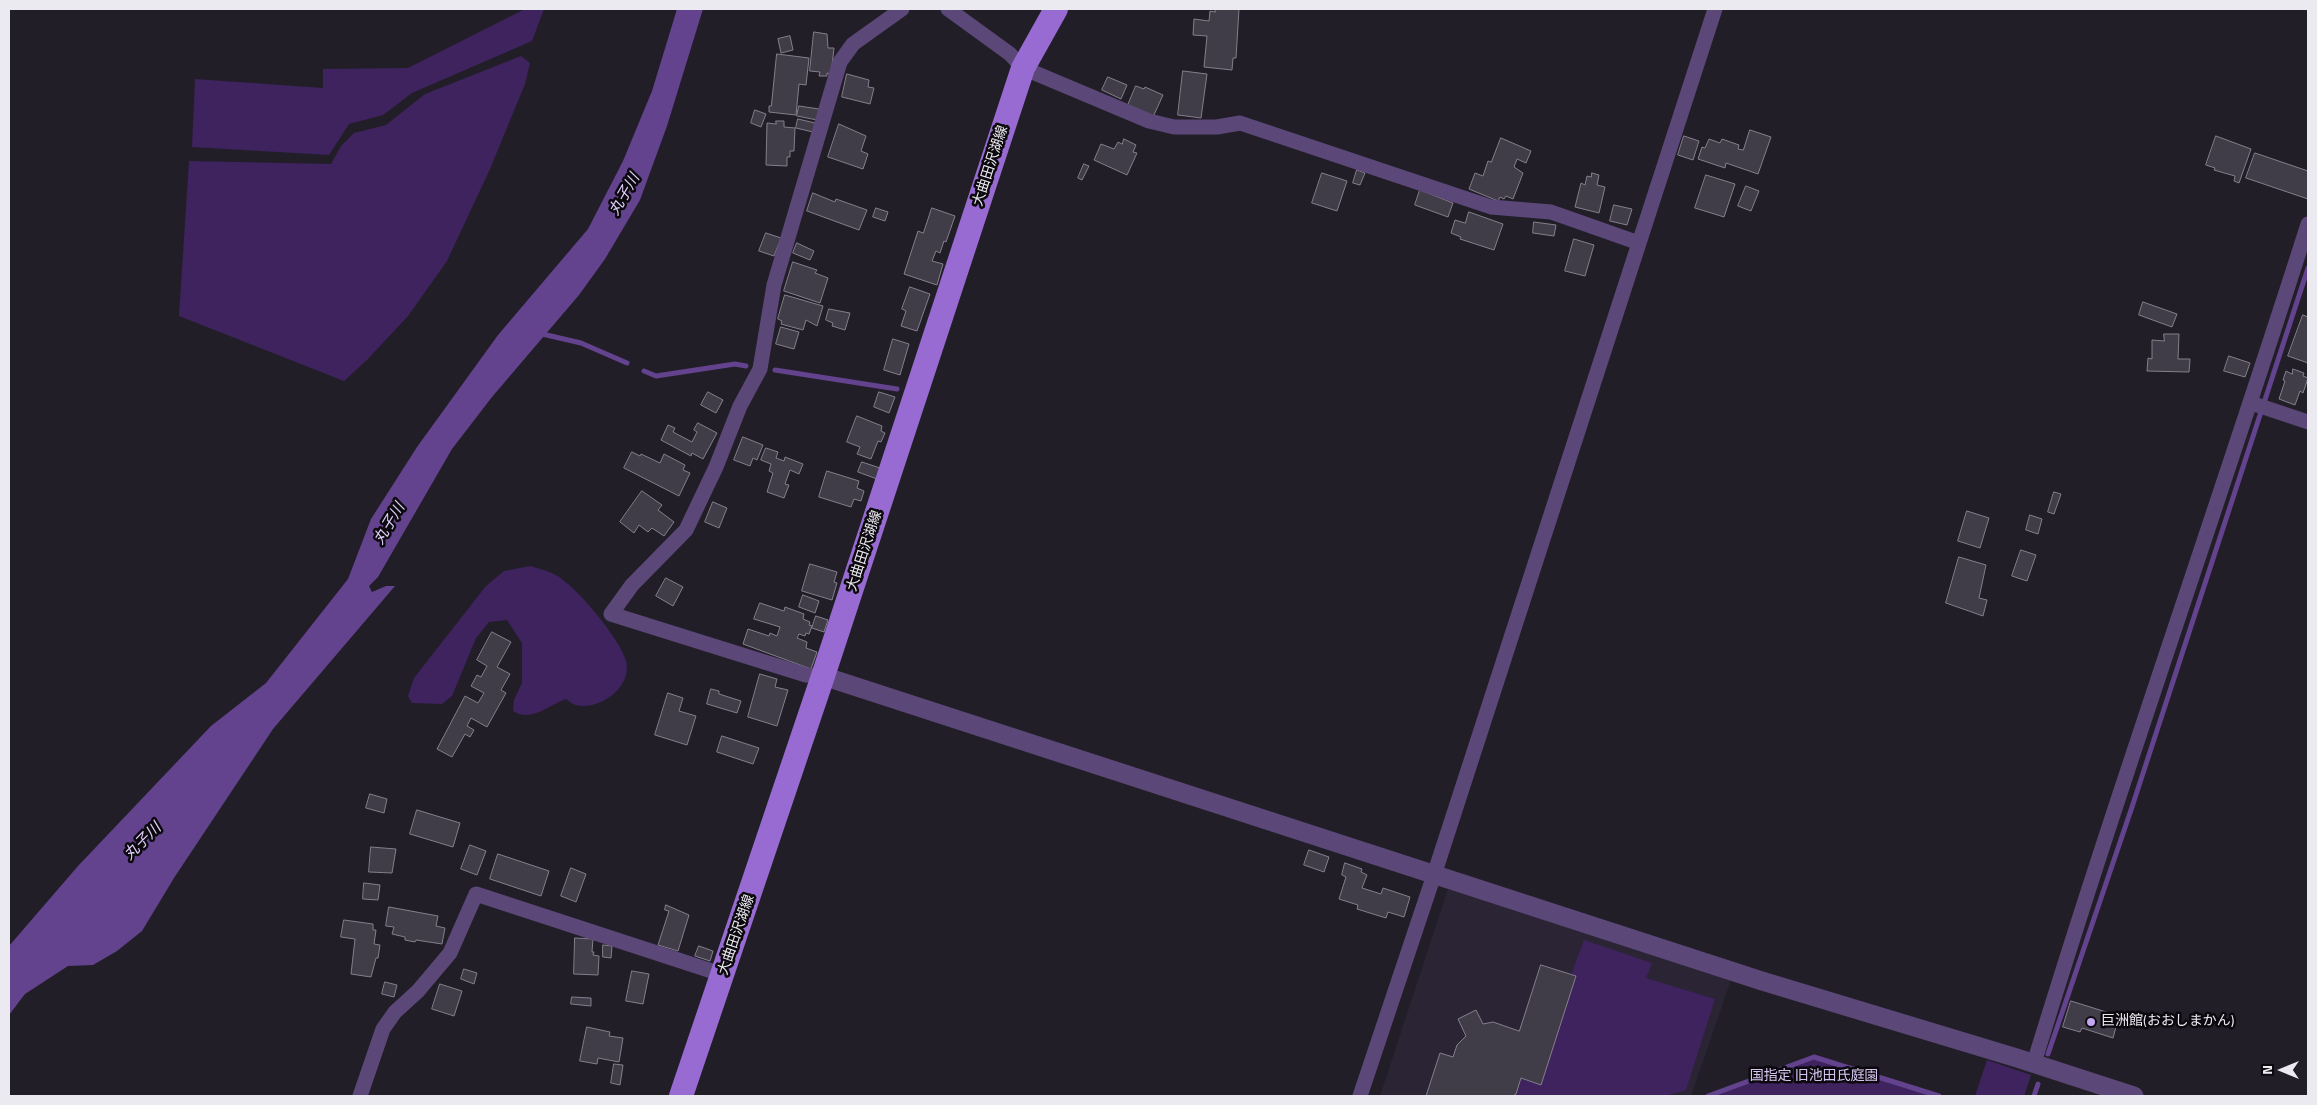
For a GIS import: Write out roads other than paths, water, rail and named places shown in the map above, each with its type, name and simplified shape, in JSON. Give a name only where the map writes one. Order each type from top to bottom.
[{"type":"main road","name":"大曲田沢湖線","points":[[681,1096],[724,975],[1023,68],[1056,9]]},
{"type":"street","points":[[902,9],[853,44],[840,62],[774,284],[760,369],[740,406],[716,467],[686,530],[632,586],[611,614],[806,675],[823,676],[1434,876],[1762,981],[2034,1063],[2134,1096]]},
{"type":"street","points":[[948,9],[1010,54],[1023,68],[1149,121],[1174,127],[1216,127],[1240,123],[1491,207],[1551,212],[1639,243]]},
{"type":"street","points":[[1360,1096],[1434,876],[1716,9]]},
{"type":"street","points":[[2034,1063],[2074,932],[2260,406],[2308,224]]},
{"type":"street","points":[[2260,406],[2308,422]]},
{"type":"street","points":[[360,1096],[383,1029],[395,1012],[418,991],[450,953],[476,894],[724,975]]},
{"type":"water","name":"丸子川","points":[[677,9],[703,9],[667,126],[640,200],[605,259],[579,295],[492,397],[452,449],[378,577],[369,586],[372,592],[386,586],[395,586],[273,729],[174,878],[142,931],[117,951],[93,965],[68,966],[25,994],[9,1015],[9,946],[78,866],[211,726],[266,683],[348,579],[371,519],[417,447],[498,335],[588,229],[623,161],[652,91]]},
{"type":"waterway","points":[[2048,1054],[2132,807],[2308,268]]},
{"type":"waterway","points":[[538,333],[581,343],[627,363]]},
{"type":"waterway","points":[[644,371],[656,376],[735,364],[746,366]]},
{"type":"waterway","points":[[775,370],[897,389]]},
{"type":"waterway","points":[[1708,1096],[1814,1057],[1939,1096]]},
{"type":"waterway","points":[[2034,1096],[2038,1084]]},
{"type":"place","name":"巨洲館(おおしまかん)","points":[[2091,1022]]},
{"type":"park label","name":"国指定 旧池田氏庭園","points":[[1814,1077]]}]
